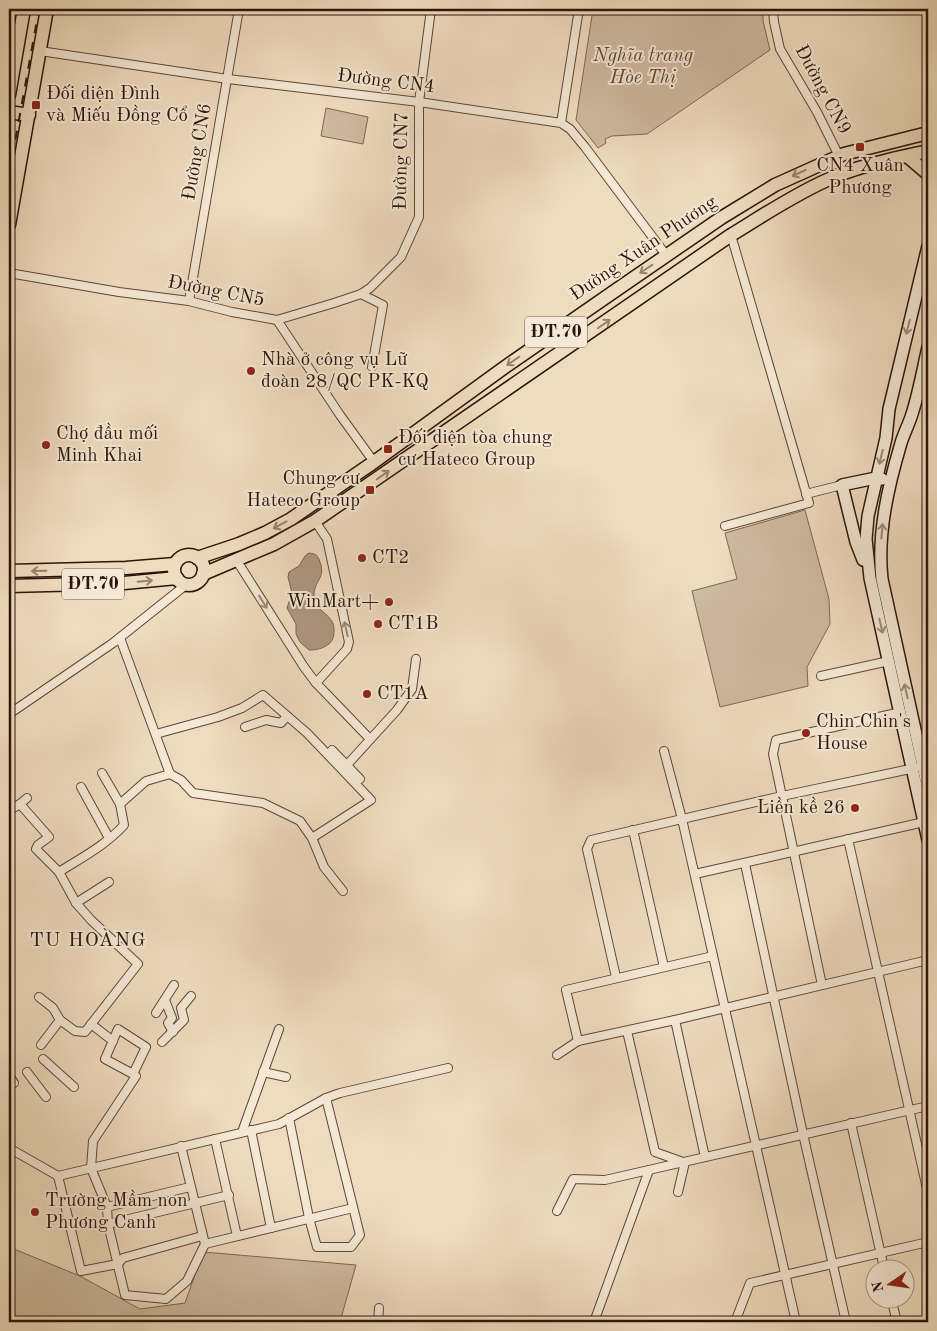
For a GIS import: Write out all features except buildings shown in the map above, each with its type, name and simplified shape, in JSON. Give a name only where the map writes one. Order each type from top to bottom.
[{"type":"main road","points":[[9,225],[47,9]]},
{"type":"main road","points":[[9,95],[22,12]]},
{"type":"main road","points":[[9,112],[29,115]]},
{"type":"main road","name":"Đường Xuân Phương","points":[[197,558],[265,533],[292,519],[666,255],[775,185],[839,156],[926,132]]},
{"type":"main road","points":[[896,140],[904,156],[928,174]]},
{"type":"main road","name":"Đường Xuân Phương","points":[[203,574],[237,561],[290,536],[315,521],[783,203],[825,181],[848,172],[928,151]]},
{"type":"main road","points":[[742,205],[753,222]]},
{"type":"main road","points":[[928,246],[888,409],[886,438],[866,527],[870,578],[901,712],[928,790]]},
{"type":"main road","points":[[928,347],[925,375],[901,442],[891,480],[882,525],[880,564],[921,767],[924,822],[928,840]]},
{"type":"main road","points":[[870,578],[856,542],[842,485],[876,478],[891,480]]},
{"type":"main road","points":[[186,555],[197,558],[202,562],[203,574],[195,583],[182,581],[174,569],[175,564],[186,555]]},
{"type":"main road","name":"ĐT.70","points":[[9,571],[126,568],[175,564]]},
{"type":"main road","name":"ĐT.70","points":[[9,586],[182,581]]},
{"type":"street","name":"Đường CN6","points":[[189,301],[239,9]]},
{"type":"street","name":"Đường CN7","points":[[277,320],[361,294],[387,274],[401,257],[419,217],[419,102],[431,9]]},
{"type":"street","points":[[579,9],[561,123],[570,129],[580,141],[666,255]]},
{"type":"street","name":"Đường CN9","points":[[773,9],[780,49],[817,112],[839,156]]},
{"type":"street","name":"Đường CN4","points":[[40,51],[561,123]]},
{"type":"street","points":[[725,526],[809,503],[732,236]]},
{"type":"street","name":"Đường CN5","points":[[9,273],[119,292],[189,301],[232,312],[277,320],[340,415],[374,462]]},
{"type":"street","points":[[361,294],[383,306],[372,367]]},
{"type":"street","points":[[806,494],[842,485]]},
{"type":"street","points":[[315,521],[327,539],[349,642],[347,649],[316,683]]},
{"type":"street","points":[[237,561],[304,668],[370,739]]},
{"type":"street","points":[[9,714],[120,638],[182,581]]},
{"type":"street","points":[[120,638],[170,774],[181,780],[193,793],[263,803],[300,821],[312,838],[324,867],[343,891]]},
{"type":"street","points":[[346,766],[397,710],[412,689],[416,658]]},
{"type":"street","points":[[821,676],[889,661]]},
{"type":"street","points":[[156,734],[178,729],[242,708],[263,695],[307,733],[371,800],[312,838]]},
{"type":"street","points":[[822,985],[773,754],[776,740],[901,712]]},
{"type":"street","points":[[245,727],[266,720],[281,724],[287,716]]},
{"type":"street","points":[[332,750],[360,779]]},
{"type":"street","points":[[664,751],[695,874],[796,1322]]},
{"type":"street","points":[[616,977],[587,849],[591,840],[782,796],[921,767]]},
{"type":"street","points":[[59,872],[109,838],[124,825],[120,804],[102,774]]},
{"type":"street","points":[[120,804],[146,781],[170,774]]},
{"type":"street","points":[[81,787],[109,838]]},
{"type":"street","points":[[10,810],[26,798]]},
{"type":"street","points":[[20,804],[49,837],[38,845],[36,849],[59,872],[76,903],[91,920],[138,964],[85,1032],[75,1031],[60,1020],[53,1008],[39,997]]},
{"type":"street","points":[[695,874],[924,822]]},
{"type":"street","points":[[633,830],[664,967]]},
{"type":"street","points":[[848,839],[928,1193]]},
{"type":"street","points":[[745,864],[803,1134],[846,1322]]},
{"type":"street","points":[[76,903],[109,882]]},
{"type":"street","points":[[578,1041],[566,990],[713,956]]},
{"type":"street","points":[[558,1055],[578,1041],[928,960]]},
{"type":"street","points":[[156,1013],[174,985]]},
{"type":"street","points":[[162,1042],[184,1020],[181,1008],[191,996]]},
{"type":"street","points":[[165,1000],[172,1018],[168,1023],[173,1032]]},
{"type":"street","points":[[41,1045],[60,1020]]},
{"type":"street","points":[[675,1020],[705,1156]]},
{"type":"street","points":[[91,1024],[113,1041]]},
{"type":"street","points":[[133,1074],[146,1047],[118,1029],[105,1059],[136,1076],[93,1141],[91,1168],[107,1207],[108,1224],[125,1295],[166,1299],[187,1281],[203,1240],[182,1146]]},
{"type":"street","points":[[242,1132],[279,1029]]},
{"type":"street","points":[[627,1031],[655,1152],[685,1162]]},
{"type":"street","points":[[43,1059],[74,1087]]},
{"type":"street","points":[[9,1148],[58,1176],[279,1124],[326,1098],[340,1093],[448,1068]]},
{"type":"street","points":[[27,1072],[46,1097]]},
{"type":"street","points":[[263,1072],[286,1077]]},
{"type":"street","points":[[9,1075],[14,1083]]},
{"type":"street","points":[[289,1118],[309,1218],[317,1247],[351,1247],[360,1236],[326,1098]]},
{"type":"street","points":[[557,1211],[573,1179],[605,1180],[928,1106]]},
{"type":"street","points":[[852,1123],[882,1258]]},
{"type":"street","points":[[251,1130],[271,1228]]},
{"type":"street","points":[[215,1139],[237,1236]]},
{"type":"street","points":[[678,1192],[685,1162]]},
{"type":"street","points":[[594,1322],[649,1170]]},
{"type":"street","points":[[58,1176],[81,1271],[118,1264],[123,1258],[203,1240],[237,1236],[353,1208]]},
{"type":"street","points":[[107,1207],[190,1187]]},
{"type":"street","points":[[108,1224],[229,1195]]},
{"type":"street","points":[[735,1322],[750,1283],[928,1242]]},
{"type":"street","points":[[378,1308],[378,1322]]},
{"type":"street","points":[[894,1308],[897,1322]]},
{"type":"green space","name":"Nghĩa trang Hòe Thị","points":[[593,9],[763,9],[763,21],[770,50],[647,134],[612,136],[605,139],[606,143],[598,148],[576,120]]},
{"type":"green space","points":[[326,108],[368,117],[363,144],[321,136]]},
{"type":"green space","points":[[805,510],[829,599],[830,624],[807,667],[808,686],[720,707],[692,591],[737,579],[725,533]]},
{"type":"green space","points":[[9,1247],[80,1276],[140,1309],[185,1303],[203,1252],[356,1265],[340,1322],[9,1322]]},
{"type":"shaded area","points":[[309,553],[317,556],[322,572],[316,586],[314,600],[318,607],[332,621],[334,632],[332,641],[329,644],[322,648],[309,650],[300,642],[296,634],[296,624],[287,608],[292,593],[288,577],[289,572],[299,566]]},
{"type":"railway","points":[[9,175],[39,9]]},
{"type":"place","name":"Đối diện Đình và Miếu Đồng Cổ","points":[[36,105]]},
{"type":"place","name":"CN4 Xuân Phương","points":[[860,147]]},
{"type":"place","name":"Nhà ở công vụ Lữ đoàn 28/QC PK-KQ","points":[[251,371]]},
{"type":"place","name":"Chợ đầu mối Minh Khai","points":[[46,445]]},
{"type":"place","name":"Đối diện tòa chung cư Hateco Group","points":[[388,449]]},
{"type":"place","name":"Chung cư Hateco Group","points":[[370,490]]},
{"type":"place","name":"CT2","points":[[362,558]]},
{"type":"place","name":"WinMart+","points":[[389,602]]},
{"type":"place","name":"CT1B","points":[[378,624]]},
{"type":"place","name":"CT1A","points":[[367,694]]},
{"type":"place","name":"Chin Chin's House","points":[[806,733]]},
{"type":"place","name":"Liền kề 26","points":[[855,808]]},
{"type":"place","name":"Trường Mầm non Phương Canh","points":[[35,1212]]},
{"type":"district","name":"TU HOÀNG","points":[[88,941]]}]
